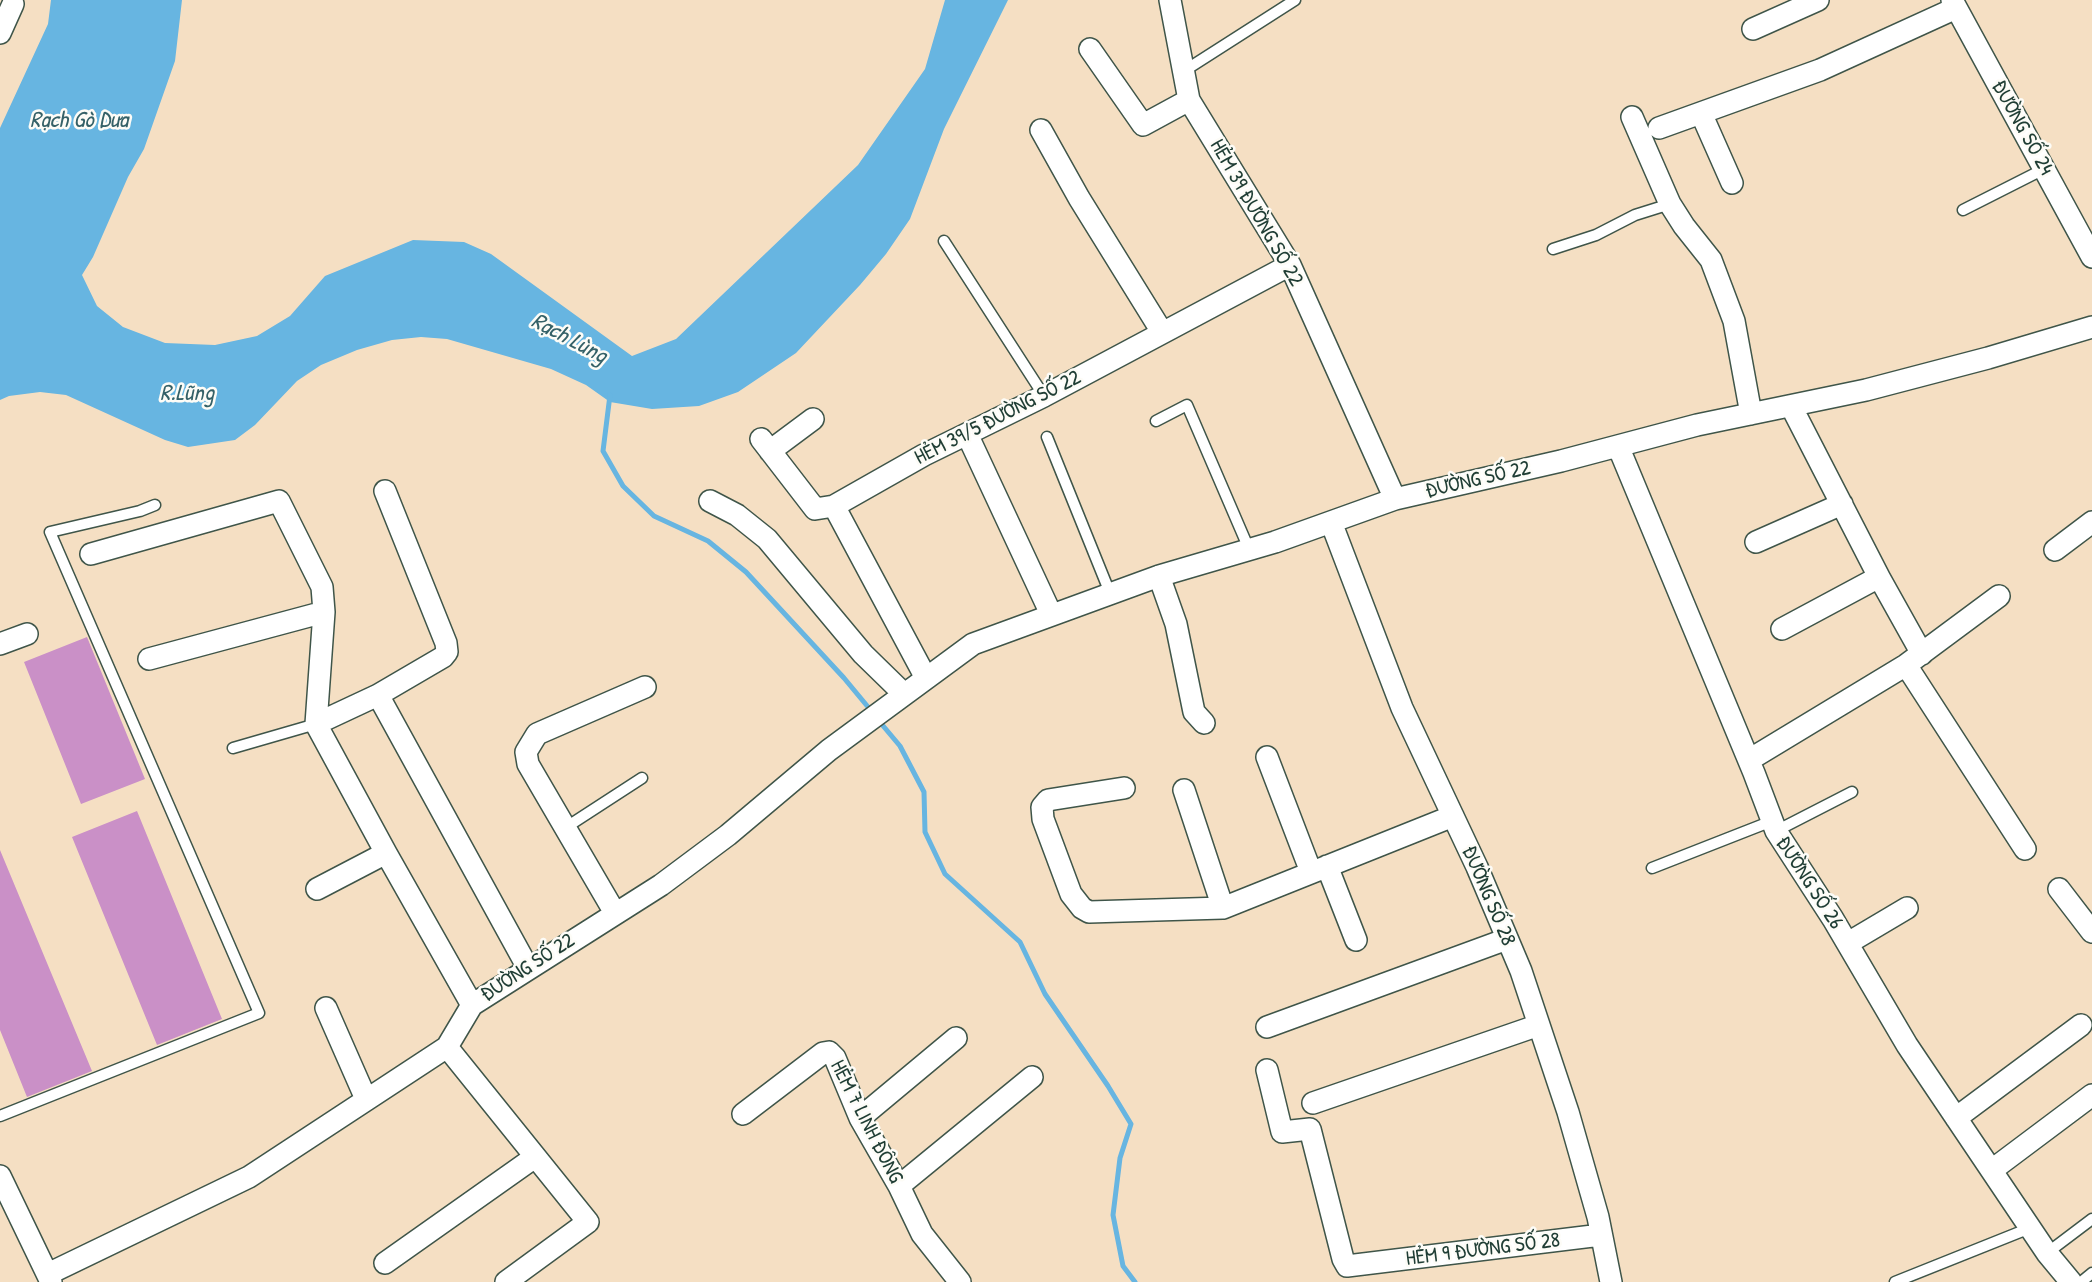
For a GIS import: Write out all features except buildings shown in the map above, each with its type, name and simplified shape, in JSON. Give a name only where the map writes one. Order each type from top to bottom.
[{"type":"street","name":"HẺM 39 ĐƯỜNG SỐ 22","points":[[1170,0],[1189,100],[1290,265],[1395,499]]},
{"type":"street","points":[[1753,29],[1818,0]]},
{"type":"street","points":[[0,33],[13,4]]},
{"type":"street","points":[[1659,128],[1821,70],[1877,46],[1954,4]]},
{"type":"street","name":"ĐƯỜNG SỐ 24","points":[[1954,4],[2092,257]]},
{"type":"street","points":[[1090,48],[1143,125],[1189,100]]},
{"type":"street","points":[[1701,113],[1732,183]]},
{"type":"street","points":[[1632,117],[1670,204],[1711,260],[1734,321],[1751,414]]},
{"type":"street","points":[[1041,130],[1079,198],[1162,332]]},
{"type":"street","name":"HẺM 39/5 ĐƯỜNG SỐ 22","points":[[834,506],[924,454],[1044,396],[1290,265]]},
{"type":"street","name":"ĐƯỜNG SỐ 22","points":[[50,1278],[249,1177],[447,1046],[472,1005],[661,885],[728,835],[829,750],[973,643],[1159,576],[1249,549],[1395,499],[1561,461],[1697,425],[1866,390],[2092,327]]},
{"type":"street","points":[[1791,406],[1879,577],[1914,660],[2025,849]]},
{"type":"street","points":[[813,419],[766,445],[815,509],[834,506],[926,678]]},
{"type":"street","points":[[967,434],[1051,614]]},
{"type":"street","name":"ĐƯỜNG SỐ 26","points":[[1618,446],[1774,826],[1848,943],[1907,1045],[2047,1253],[2071,1282]]},
{"type":"street","points":[[316,724],[379,695],[443,657],[447,650],[385,491]]},
{"type":"street","points":[[91,554],[279,501],[322,587],[324,612],[316,724],[472,1005]]},
{"type":"street","points":[[710,501],[737,515],[767,539],[897,698]]},
{"type":"street","points":[[1756,542],[1842,504]]},
{"type":"street","name":"ĐƯỜNG SỐ 28","points":[[1331,522],[1402,708],[1454,816],[1507,939],[1539,1025],[1568,1112],[1611,1282]]},
{"type":"street","points":[[2055,550],[2092,522]]},
{"type":"street","points":[[1159,576],[1176,624],[1194,712],[1205,723]]},
{"type":"street","points":[[1782,629],[1879,577]]},
{"type":"street","points":[[1749,760],[1914,660],[1999,596]]},
{"type":"street","points":[[149,659],[324,612]]},
{"type":"street","points":[[0,644],[27,634]]},
{"type":"street","points":[[615,913],[528,764],[527,747],[537,734],[645,687]]},
{"type":"street","points":[[379,695],[528,968]]},
{"type":"street","points":[[1266,757],[1356,940]]},
{"type":"street","points":[[1124,788],[1048,800],[1042,807],[1043,819],[1071,894],[1082,908],[1089,912],[1223,908],[1454,816]]},
{"type":"street","points":[[1184,790],[1223,908]]},
{"type":"street","points":[[317,889],[386,853]]},
{"type":"street","points":[[2059,889],[2092,932]]},
{"type":"street","points":[[1848,943],[1907,908]]},
{"type":"street","points":[[1267,1027],[1507,939]]},
{"type":"street","points":[[326,1009],[366,1100]]},
{"type":"street","points":[[1314,1103],[1539,1025]]},
{"type":"street","points":[[1956,1118],[2081,1026]]},
{"type":"street","points":[[860,1118],[956,1038]]},
{"type":"street","points":[[447,1046],[588,1222],[506,1282]]},
{"type":"street","name":"HẺM 7 LINH ĐÔNG","points":[[743,1114],[823,1053],[829,1052],[835,1058],[860,1118],[899,1186],[922,1234],[960,1282]]},
{"type":"street","name":"HẺM 9 ĐƯỜNG SỐ 28","points":[[1267,1070],[1282,1132],[1310,1129],[1347,1266],[1601,1235]]},
{"type":"street","points":[[899,1186],[1032,1077]]},
{"type":"street","points":[[1992,1170],[2092,1094]]},
{"type":"street","points":[[385,1263],[535,1157]]},
{"type":"street","points":[[0,1176],[50,1278]]},
{"type":"lane","points":[[1184,72],[1295,0]]},
{"type":"lane","points":[[1963,210],[2044,169]]},
{"type":"lane","points":[[1553,249],[1596,235],[1635,215],[1670,204]]},
{"type":"lane","points":[[944,241],[1044,396]]},
{"type":"lane","points":[[1156,421],[1187,405],[1249,549]]},
{"type":"lane","points":[[1047,437],[1110,593]]},
{"type":"lane","points":[[0,1116],[259,1013],[50,532],[155,505]]},
{"type":"lane","points":[[233,748],[316,724]]},
{"type":"lane","points":[[565,828],[642,778]]},
{"type":"lane","points":[[1653,868],[1774,826],[1852,792]]},
{"type":"lane","points":[[2047,1253],[2092,1219]]},
{"type":"lane","points":[[1895,1282],[2030,1228]]},
{"type":"lane","points":[[2081,1282],[2092,1273]]},
{"type":"water","name":"R.Lũng","points":[[51,0],[182,0],[175,61],[144,149],[82,275],[97,306],[123,327],[165,343],[215,345],[257,336],[290,316],[325,276],[413,240],[464,242],[491,254],[632,356],[676,339],[858,165],[925,69],[945,0],[1008,0],[944,129],[910,219],[886,254],[796,353],[738,392],[699,406],[652,409],[610,402],[586,385],[551,369],[447,339],[421,337],[392,340],[357,350],[321,365],[297,381],[255,425],[235,440],[188,447],[165,440],[66,395],[40,392],[9,396],[0,400],[0,128],[48,24]]},
{"type":"waterway","points":[[610,395],[603,451],[623,486],[654,516],[708,541],[746,572],[873,713]]},
{"type":"waterway","points":[[879,721],[900,746],[924,792],[925,832],[945,874],[1020,942],[1045,994],[1131,1124],[1120,1158],[1113,1215],[1123,1266],[1135,1282]]},
{"type":"water label","name":"Rạch Gò Dưa","points":[[79,121]]},
{"type":"water label","name":"Rạch Lùng","points":[[569,339]]}]
